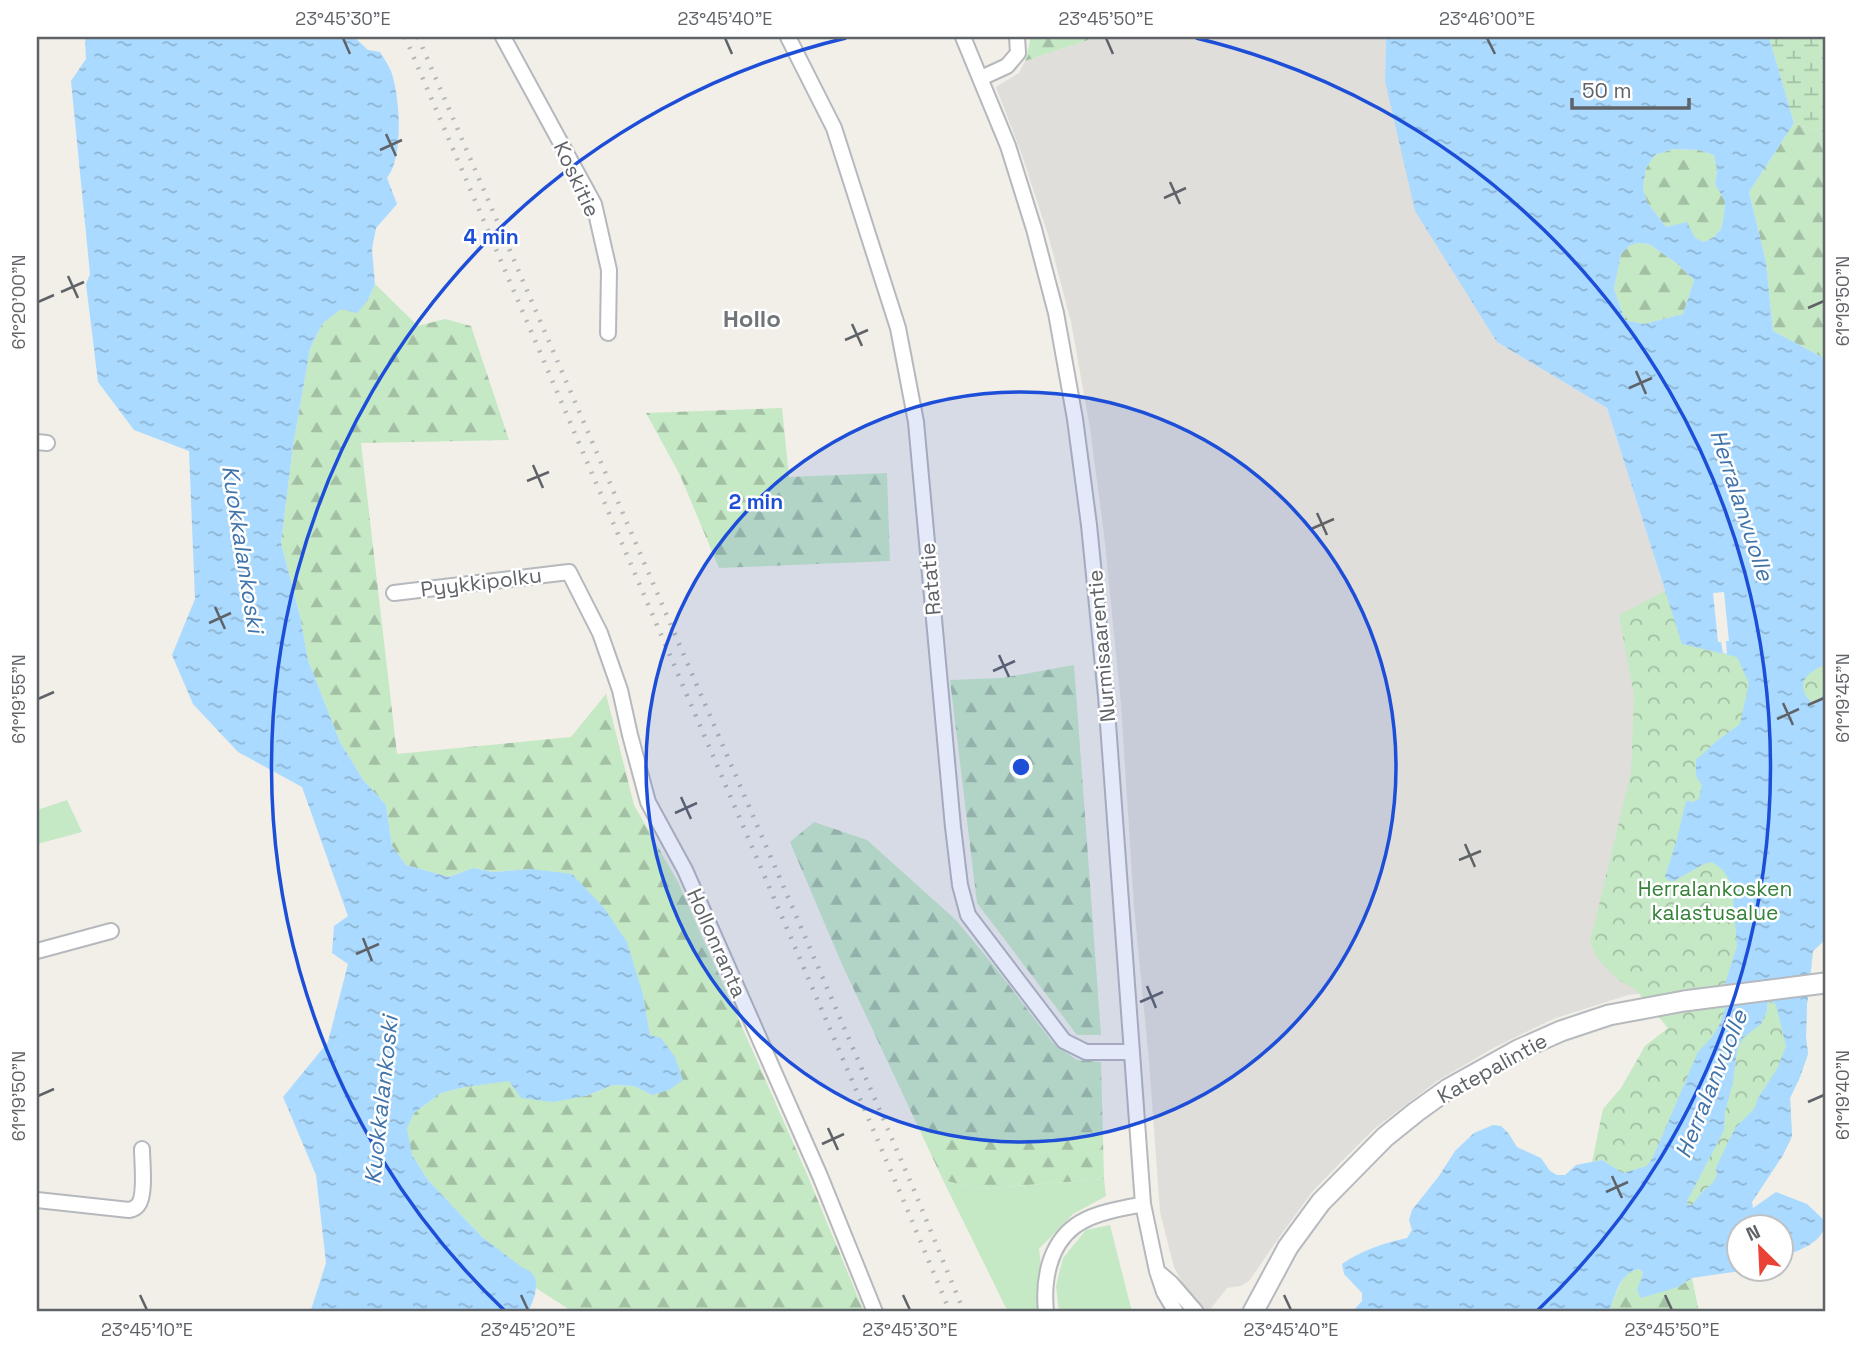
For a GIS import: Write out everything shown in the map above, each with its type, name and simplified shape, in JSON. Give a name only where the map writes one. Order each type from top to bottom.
[{"type":"street","name":"Koskitie","points":[[503,37],[594,204],[609,270],[608,332]]},
{"type":"street","name":"Ratatie","points":[[788,37],[834,128],[898,328],[916,422],[953,827],[960,885],[968,915],[1065,1041],[1086,1052],[1131,1052]]},
{"type":"street","name":"Nurmisaarentie","points":[[963,37],[1008,146],[1034,229],[1056,313],[1075,419],[1089,525],[1106,696],[1143,1204],[1157,1271],[1164,1292],[1176,1312]]},
{"type":"street","points":[[981,78],[1007,66],[1018,53],[1017,37]]},
{"type":"street","name":"Pyykkipolku","points":[[394,593],[569,572]]},
{"type":"street","name":"Hollonranta","points":[[569,572],[600,633],[620,690],[629,735],[648,802],[685,870],[820,1176],[875,1312]]},
{"type":"street","points":[[37,951],[111,931]]},
{"type":"street","name":"Katepalintie","points":[[1253,1312],[1288,1247],[1321,1202],[1385,1137],[1448,1089],[1518,1050],[1561,1031],[1609,1015],[1684,1001],[1825,983]]},
{"type":"street","points":[[37,1200],[121,1209],[135,1208],[142,1195],[142,1149]]},
{"type":"street","points":[[1046,1312],[1046,1278],[1059,1241],[1075,1226],[1096,1216],[1143,1204]]},
{"type":"street","points":[[1157,1271],[1196,1312]]},
{"type":"shaded area","points":[[1097,37],[1386,37],[1385,81],[1497,342],[1607,408],[1682,644],[1725,984],[1628,995],[1553,1019],[1495,1047],[1437,1081],[1374,1129],[1342,1161],[1312,1192],[1249,1281],[1227,1288],[1208,1312],[1184,1286],[1174,1267],[1160,1212],[1134,906],[1121,705],[1104,534],[1090,428],[1071,322],[1049,238],[996,87],[1019,73],[1025,61]]},
{"type":"green space","points":[[1029,37],[1097,37],[1025,61]]},
{"type":"green space","points":[[1769,37],[1825,37],[1825,133],[1794,123]]},
{"type":"green space","points":[[1794,123],[1825,133],[1825,357],[1773,331],[1766,262],[1749,192]]},
{"type":"green space","points":[[1673,149],[1699,150],[1714,155],[1717,170],[1715,184],[1725,201],[1724,215],[1721,229],[1714,237],[1704,242],[1675,225],[1666,227],[1647,202],[1643,188],[1646,168],[1655,155]]},
{"type":"green space","points":[[1637,243],[1649,244],[1675,262],[1694,280],[1683,314],[1644,324],[1625,320],[1614,289],[1621,253]]},
{"type":"green space","points":[[375,284],[418,326],[445,319],[471,326],[509,440],[361,443],[397,754],[571,737],[606,694],[634,805],[678,882],[806,1172],[864,1312],[567,1312],[567,1308],[536,1288],[532,1274],[482,1237],[428,1180],[412,1155],[407,1127],[414,1113],[441,1093],[465,1087],[509,1080],[586,1096],[613,1085],[634,1086],[652,1095],[650,1036],[643,995],[531,869],[493,872],[473,868],[449,877],[406,865],[392,846],[386,805],[364,781],[340,742],[308,660],[281,543],[293,446],[310,349],[322,324],[341,309],[368,300]]},
{"type":"green space","points":[[782,408],[789,477],[887,473],[890,561],[719,568],[680,475],[646,413]]},
{"type":"green space","name":"Herralankosken kalastusalue","points":[[1665,591],[1825,645],[1825,940],[1813,951],[1807,1004],[1808,1054],[1790,1098],[1792,1136],[1783,1155],[1752,1202],[1752,1209],[1675,1219],[1622,1173],[1602,1160],[1592,1162],[1603,1109],[1621,1088],[1645,1046],[1668,1028],[1635,989],[1618,980],[1597,958],[1590,942],[1631,772],[1634,696],[1619,615]]},
{"type":"green space","points":[[1074,665],[1101,1035],[1077,1035],[977,903],[950,680],[1002,678]]},
{"type":"green space","points":[[67,800],[82,832],[37,844],[37,810]]},
{"type":"green space","points":[[814,822],[867,840],[956,920],[1053,1043],[1077,1060],[1101,1062],[1104,1179],[979,1189],[943,1180],[841,962],[790,842]]},
{"type":"green space","points":[[1104,1179],[1106,1196],[1073,1214],[1039,1249],[1047,1312],[1008,1312],[943,1180],[979,1189]]},
{"type":"green space","points":[[1110,1225],[1132,1312],[1059,1312],[1056,1286],[1063,1258],[1086,1230]]},
{"type":"green space","points":[[1640,1269],[1643,1273],[1678,1287],[1692,1278],[1699,1312],[1609,1312],[1626,1273]]},
{"type":"water","name":"Kuokkalankoski","points":[[85,37],[354,37],[368,50],[380,52],[391,71],[397,95],[399,126],[396,156],[387,178],[397,204],[376,228],[372,249],[375,284],[368,300],[357,313],[341,309],[322,324],[310,349],[293,446],[281,543],[308,660],[340,742],[364,781],[386,805],[392,846],[406,865],[449,877],[473,868],[493,872],[531,869],[572,874],[604,908],[627,942],[643,995],[650,1035],[661,1038],[675,1057],[683,1080],[669,1090],[652,1095],[634,1086],[613,1085],[586,1096],[553,1102],[521,1098],[509,1081],[441,1093],[414,1113],[407,1128],[412,1155],[428,1180],[482,1237],[534,1275],[535,1294],[528,1312],[297,1312],[311,1310],[326,1263],[316,1175],[283,1097],[328,1042],[348,964],[332,953],[334,926],[348,916],[302,787],[238,752],[193,704],[172,655],[195,599],[189,451],[134,430],[98,382],[86,284],[90,274],[71,81],[86,59]]},
{"type":"water","name":"Herralanvuolle","points":[[1386,37],[1769,37],[1794,123],[1749,192],[1766,262],[1773,331],[1825,357],[1825,667],[1822,666],[1809,674],[1805,678],[1803,688],[1814,705],[1825,689],[1825,940],[1813,951],[1807,1004],[1808,1054],[1790,1098],[1792,1136],[1783,1155],[1752,1202],[1753,1208],[1776,1192],[1807,1204],[1825,1221],[1824,1229],[1810,1245],[1796,1251],[1796,1212],[1726,1212],[1726,1273],[1692,1278],[1678,1287],[1641,1298],[1637,1290],[1643,1273],[1640,1269],[1633,1271],[1619,1285],[1609,1312],[1352,1312],[1362,1301],[1362,1293],[1344,1274],[1342,1264],[1373,1248],[1407,1238],[1412,1230],[1409,1220],[1412,1210],[1455,1151],[1474,1133],[1493,1125],[1501,1126],[1517,1147],[1541,1158],[1550,1171],[1557,1175],[1565,1175],[1576,1165],[1602,1160],[1623,1173],[1647,1166],[1698,1052],[1721,1022],[1726,1004],[1725,984],[1737,946],[1732,884],[1722,869],[1712,862],[1674,881],[1665,877],[1686,801],[1699,799],[1702,784],[1697,776],[1696,760],[1740,724],[1749,683],[1737,657],[1682,644],[1607,408],[1497,342],[1415,211],[1385,81]],"holes":[[[1673,149],[1699,150],[1714,155],[1717,170],[1715,184],[1725,201],[1721,229],[1714,237],[1704,242],[1695,238],[1687,222],[1666,227],[1647,202],[1643,188],[1646,168],[1655,155]],[[1649,244],[1675,262],[1694,280],[1683,314],[1644,324],[1625,320],[1614,289],[1621,254],[1630,245]],[[1771,1001],[1776,1005],[1786,1046],[1777,1069],[1754,1109],[1736,1127],[1716,1168],[1717,1175],[1713,1183],[1692,1205],[1688,1205],[1687,1201],[1724,1130],[1737,1050],[1743,1038],[1761,1024],[1767,1004]]]},
{"type":"pier","points":[[1724,592],[1729,641],[1726,641],[1727,654],[1723,653],[1721,642],[1718,642],[1713,593]]},
{"type":"railway","points":[[405,37],[950,1312]]},
{"type":"railway","points":[[418,37],[964,1312]]},
{"type":"district","name":"Hollo","points":[[752,318]]}]
